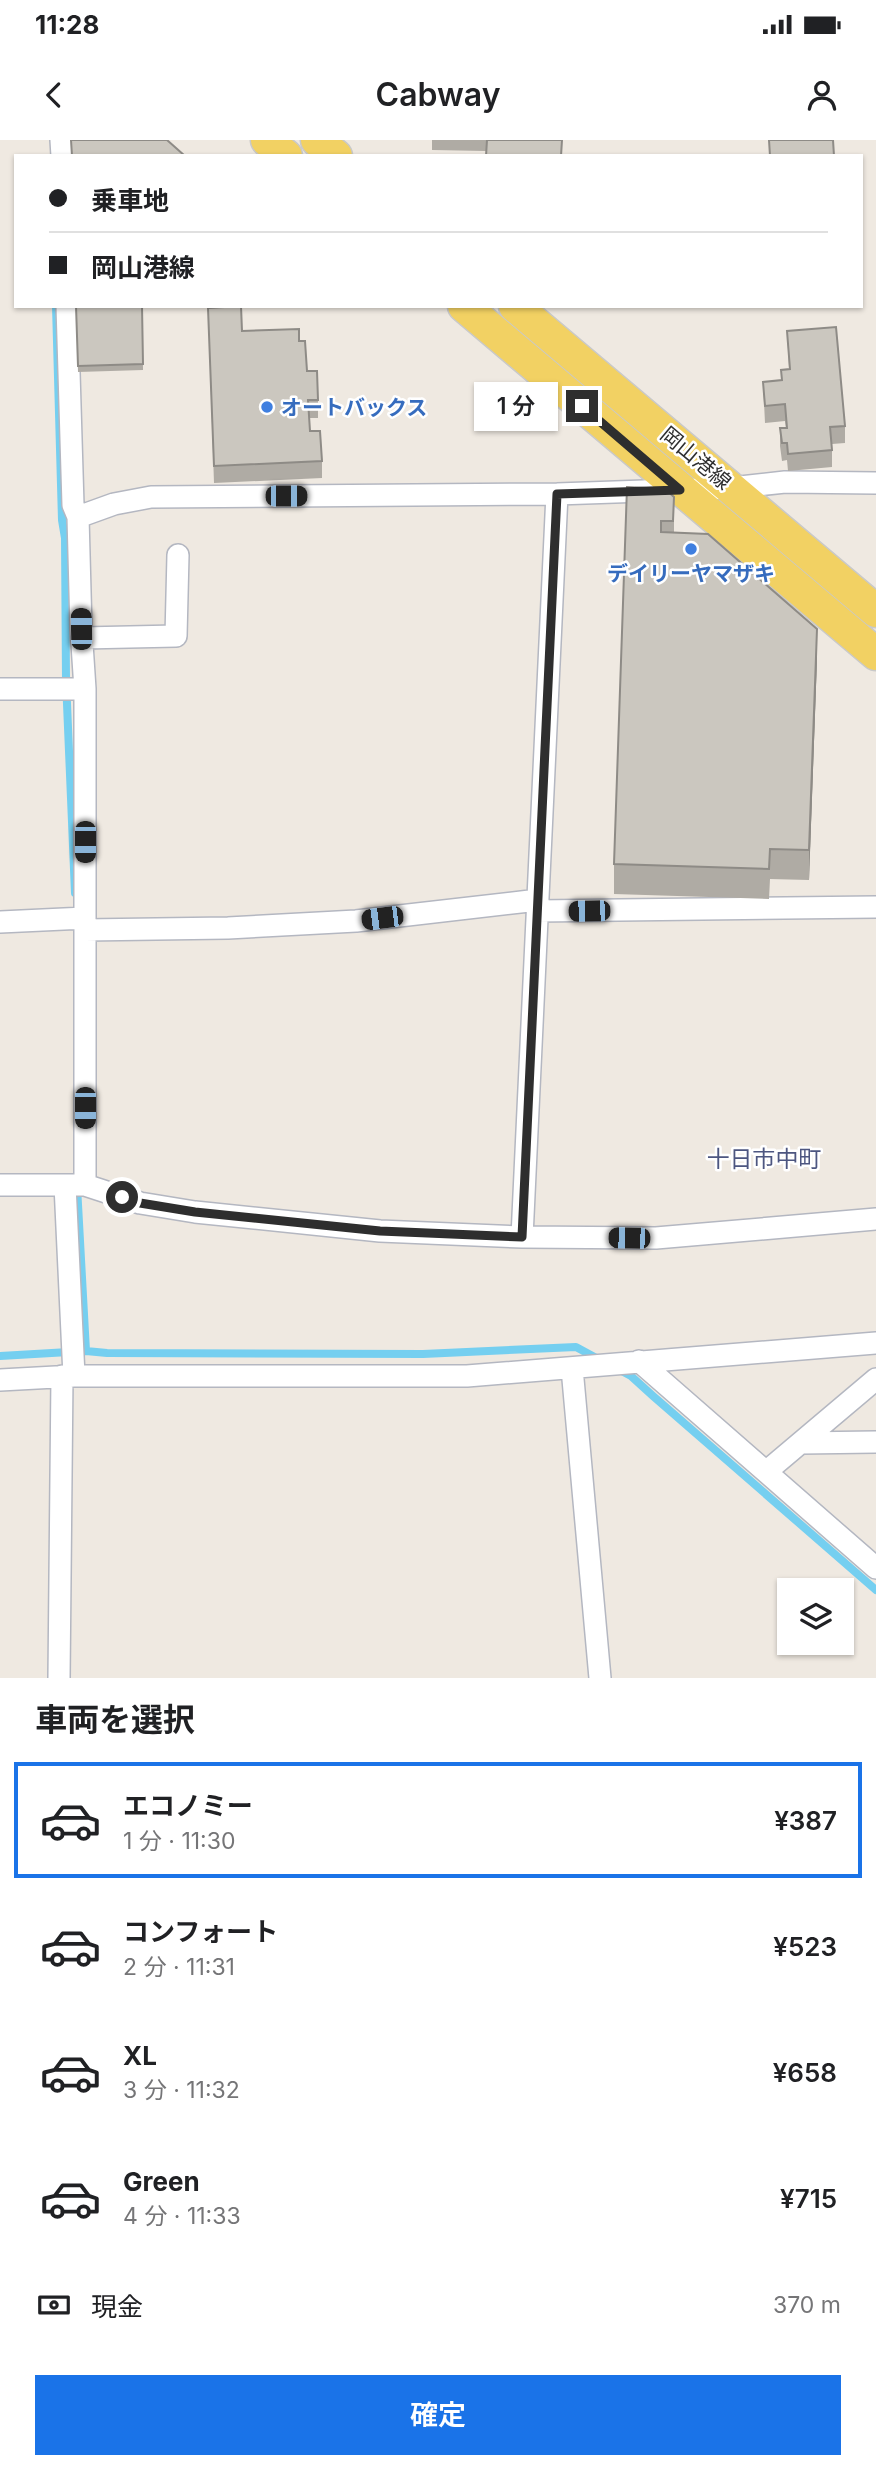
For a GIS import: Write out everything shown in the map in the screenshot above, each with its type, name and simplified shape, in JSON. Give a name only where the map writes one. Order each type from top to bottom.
[{"type":"main road","points":[[267,140],[284,154]]},
{"type":"main road","points":[[317,140],[334,154]]},
{"type":"main road","name":"岡山港線","points":[[466,308],[876,654]]},
{"type":"main road","name":"岡山港線","points":[[517,308],[876,611]]},
{"type":"street","points":[[60,1678],[72,1341],[80,921],[72,689],[83,638],[78,517],[73,505],[67,308]]},
{"type":"street","points":[[78,517],[114,504],[151,496],[557,494],[731,488],[785,482],[876,484]]},
{"type":"street","points":[[522,1237],[557,494]]},
{"type":"street","points":[[83,638],[176,636],[178,555]]},
{"type":"street","points":[[0,690],[72,689]]},
{"type":"street","points":[[0,922],[80,921],[228,928],[356,921],[537,906],[876,907]]},
{"type":"street","points":[[0,1185],[76,1185],[140,1203],[195,1212],[380,1231],[522,1237],[656,1238],[876,1219]]},
{"type":"street","points":[[0,1380],[70,1372],[467,1376],[876,1343]]},
{"type":"street","points":[[629,1363],[767,1471],[876,1568]]},
{"type":"street","points":[[572,1368],[600,1678]]},
{"type":"street","points":[[767,1471],[876,1379]]},
{"type":"street","points":[[801,1443],[876,1443]]},
{"type":"building","points":[[71,140],[167,140],[183,154],[72,154]]},
{"type":"building","points":[[487,140],[562,140],[561,154],[486,154]]},
{"type":"building","points":[[769,140],[833,140],[834,154],[770,154]]},
{"type":"building","points":[[76,308],[142,308],[143,364],[78,366]]},
{"type":"building","points":[[208,308],[241,308],[242,331],[299,329],[299,341],[305,341],[307,371],[317,371],[318,400],[308,400],[310,431],[320,431],[322,461],[214,466]]},
{"type":"building","points":[[836,327],[845,426],[830,427],[832,450],[788,454],[787,443],[782,443],[780,428],[787,428],[785,404],[765,406],[763,382],[782,380],[781,370],[790,369],[787,331]]},
{"type":"building","points":[[627,487],[665,489],[674,497],[673,521],[661,521],[661,532],[708,534],[817,629],[809,850],[770,849],[769,869],[614,864]]},
{"type":"waterway","points":[[56,308],[62,520],[65,538],[66,680],[75,893]]},
{"type":"waterway","points":[[77,1186],[86,1351]]},
{"type":"waterway","points":[[0,1356],[86,1351],[423,1354],[576,1347],[600,1360]]},
{"type":"waterway","points":[[618,1369],[631,1376],[876,1590]]},
{"type":"place","name":"オートバックス","points":[[267,407]]},
{"type":"place","name":"デイリーヤマザキ","points":[[691,549]]},
{"type":"district","name":"十日市中町","points":[[764,1159]]},
{"type":"route","points":[[122,1197],[140,1203],[195,1212],[380,1231],[522,1237],[557,494],[680,490],[582,406]]}]
